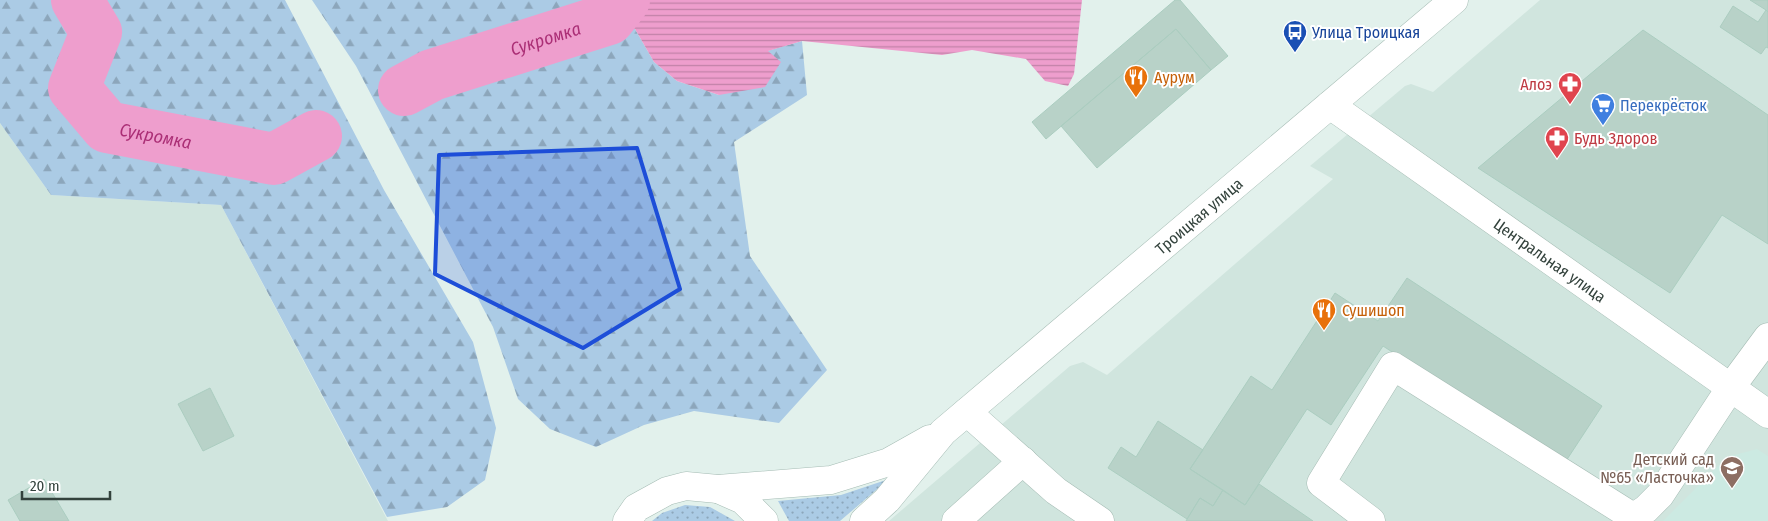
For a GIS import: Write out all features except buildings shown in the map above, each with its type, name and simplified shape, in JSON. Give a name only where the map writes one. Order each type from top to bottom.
[{"type":"street","name":"Троицкая улица","points":[[943,432],[1454,0]]},
{"type":"street","name":"Центральная улица","points":[[1330,105],[1405,160],[1768,414]]},
{"type":"street","points":[[1371,521],[1321,483],[1393,366],[1630,519],[1660,495],[1731,387],[1768,337]]},
{"type":"street","points":[[967,412],[1056,491],[1100,521]]},
{"type":"street","points":[[627,517],[667,491],[686,486],[718,489],[811,483],[852,475],[889,462],[943,432]]},
{"type":"street","points":[[864,521],[887,500],[943,432]]},
{"type":"street","points":[[956,521],[1023,460]]},
{"type":"street","points":[[718,489],[743,500],[764,521]]},
{"type":"highlighted area","points":[[637,148],[680,289],[583,348],[435,274],[439,155]]},
{"type":"shaded area","points":[[590,0],[1082,0],[1074,74],[1068,86],[1045,81],[1026,59],[972,50],[942,55],[802,41],[768,51],[781,62],[765,87],[719,95],[677,81],[654,62],[635,29],[609,19]]},
{"type":"shaded area","points":[[1540,0],[1768,0],[1768,521],[889,521],[1070,366],[1083,362],[1107,375],[1333,179],[1310,166],[1405,86],[1411,84],[1433,92]]},
{"type":"shaded area","points":[[0,123],[51,195],[221,205],[388,521],[0,521]]},
{"type":"shaded area","name":"Детский сад №65 «Ласточка»","points":[[1757,449],[1768,456],[1768,521],[1663,521],[1727,457]]},
{"type":"green space","points":[[0,0],[285,0],[384,190],[473,342],[496,428],[485,480],[447,507],[387,517],[221,205],[51,195],[0,123]]},
{"type":"green space","points":[[312,0],[590,0],[609,19],[635,29],[654,62],[677,81],[719,95],[767,51],[802,41],[807,95],[734,142],[750,256],[827,370],[779,423],[694,411],[644,425],[596,447],[550,429],[518,399],[493,327],[356,66]]},
{"type":"green space","points":[[889,479],[840,521],[789,521],[778,501],[841,495]]},
{"type":"green space","points":[[685,505],[710,507],[735,521],[652,521],[662,513]]},
{"type":"waterway","name":"Сукромка","points":[[77,0],[96,32],[74,88],[107,127],[274,159],[316,136]]},
{"type":"waterway","name":"Сукромка","points":[[404,90],[432,75],[609,19],[624,0]]},
{"type":"place","name":"Улица Троицкая","points":[[1295,53]]},
{"type":"place","name":"Аурум","points":[[1136,98]]},
{"type":"place","name":"Алоэ","points":[[1570,105]]},
{"type":"place","name":"Перекрёсток","points":[[1603,126]]},
{"type":"place","name":"Будь Здоров","points":[[1557,159]]},
{"type":"place","name":"Сушишоп","points":[[1324,331]]},
{"type":"place","name":"Детский сад №65 «Ласточка»","points":[[1732,489]]}]
